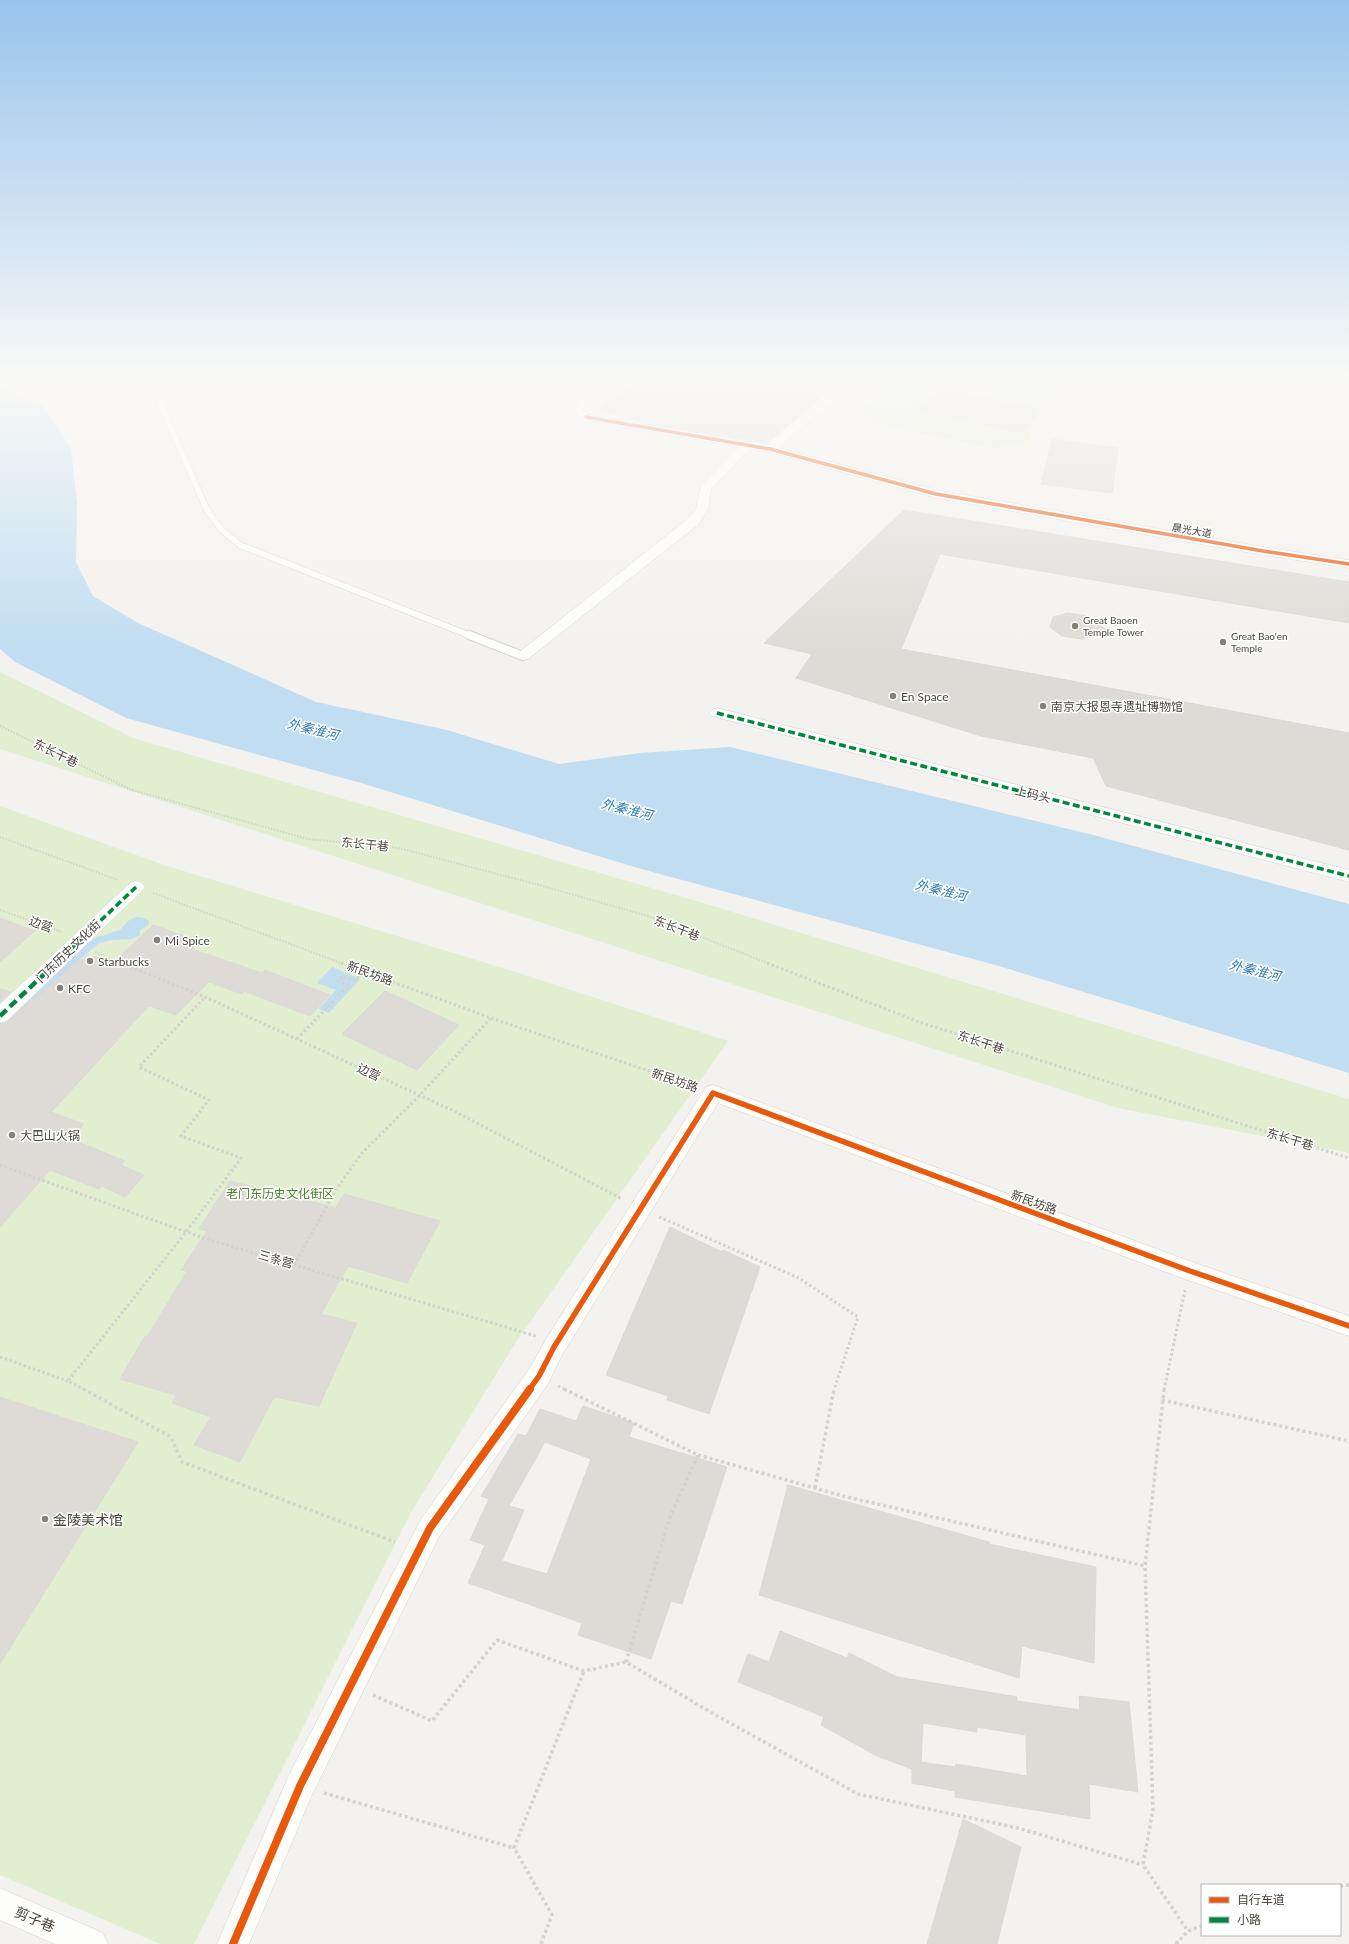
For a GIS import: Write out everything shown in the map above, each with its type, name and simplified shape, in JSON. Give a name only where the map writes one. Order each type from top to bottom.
[{"type":"street","points":[[523,656],[695,520],[702,509],[705,488],[719,474]]},
{"type":"street","name":"晨光大道","points":[[861,474],[936,494],[1262,551],[1349,564]]},
{"type":"street","name":"上码头","points":[[718,713],[1349,876]]},
{"type":"street","name":"门东历史文化街","points":[[0,1016],[85,944],[136,887]]},
{"type":"street","points":[[232,1944],[300,1786],[430,1528],[539,1376],[554,1347],[713,1093]]},
{"type":"street","name":"新民坊路","points":[[713,1093],[1190,1271],[1349,1326]]},
{"type":"street","name":"剪子巷","points":[[0,1904],[92,1944]]},
{"type":"lane","points":[[191,474],[207,510],[222,530],[240,545],[523,656]]},
{"type":"path","points":[[297,1039],[349,985],[338,981],[343,976],[354,981],[364,971]]},
{"type":"path","points":[[68,1381],[186,1232],[241,1158],[182,1136],[209,1100],[139,1067],[205,997]]},
{"type":"path","points":[[294,1265],[336,1190],[361,1154],[420,1096],[491,1018]]},
{"type":"path","points":[[1143,1865],[1153,1808],[1145,1566],[1162,1400],[1190,1271]]},
{"type":"path","points":[[0,1357],[68,1381],[171,1437],[182,1462],[395,1542]]},
{"type":"path","points":[[539,1376],[698,1455],[843,1496],[1145,1566]]},
{"type":"path","points":[[1162,1400],[1349,1441]]},
{"type":"path","points":[[626,1662],[670,1517],[698,1455]]},
{"type":"path","points":[[351,1684],[432,1721],[497,1640],[584,1671],[626,1662],[712,1713],[858,1794],[1018,1828],[1143,1865],[1188,1931]]},
{"type":"path","points":[[514,1848],[584,1671]]},
{"type":"path","points":[[300,1786],[514,1848],[552,1916],[541,1944]]},
{"type":"path","points":[[1176,1944],[1188,1931],[1201,1926]]},
{"type":"green space","points":[[0,672],[136,739],[693,900],[1349,1099],[1349,1153],[1118,1108],[0,749]]},
{"type":"green space","name":"老门东历史文化街区","points":[[0,806],[164,865],[522,974],[728,1041],[516,1342],[410,1514],[194,1944],[160,1944],[0,1875]]},
{"type":"water","name":"外秦淮河","points":[[0,474],[74,474],[77,502],[76,562],[93,596],[138,623],[316,702],[447,730],[559,764],[641,753],[730,747],[1093,835],[1349,904],[1349,1073],[999,966],[634,867],[361,783],[126,718],[15,662],[0,649]]},
{"type":"water","points":[[136,917],[144,918],[149,921],[148,925],[140,930],[140,935],[132,939],[111,940],[99,943],[57,979],[0,1036],[0,1028],[83,947],[95,938],[120,930],[128,921]]},
{"type":"water","points":[[332,967],[360,979],[329,1013],[319,1009],[336,990],[317,983]]},
{"type":"building","points":[[1044,474],[1115,474],[1112,493],[1041,484]]},
{"type":"building","name":"南京大报恩寺遗址博物馆","points":[[904,510],[1349,582],[1349,623],[940,554],[901,649],[1349,733],[1349,850],[1106,786],[1093,758],[981,736],[796,678],[812,654],[764,643]]},
{"type":"building","name":"Great Baoen Temple Tower","points":[[1068,613],[1087,616],[1108,631],[1082,639],[1062,636],[1050,627],[1053,617]]},
{"type":"building","points":[[0,918],[35,931],[0,962]]},
{"type":"building","points":[[153,925],[199,941],[192,949],[262,973],[265,970],[330,995],[310,1016],[244,991],[242,994],[209,982],[176,1015],[149,1006],[51,1112],[84,1124],[71,1139],[125,1161],[121,1165],[144,1175],[125,1197],[102,1186],[99,1189],[50,1170],[0,1227],[0,1024],[8,1022],[32,999],[34,1000],[79,960],[98,957],[113,963]]},
{"type":"building","points":[[0,989],[11,992],[0,1002]]},
{"type":"building","points":[[385,991],[459,1025],[417,1070],[342,1034]]},
{"type":"building","points":[[230,1181],[336,1208],[344,1194],[440,1221],[407,1283],[348,1266],[321,1314],[357,1323],[319,1406],[274,1397],[240,1462],[194,1445],[211,1417],[172,1403],[176,1395],[120,1379],[145,1336],[147,1337],[187,1271],[181,1270],[207,1231],[199,1229]]},
{"type":"building","points":[[670,1227],[722,1252],[723,1250],[760,1267],[709,1414],[667,1400],[668,1396],[606,1375]]},
{"type":"building","name":"金陵美术馆","points":[[0,1397],[138,1442],[0,1664]]},
{"type":"building","points":[[583,1406],[634,1423],[629,1437],[727,1467],[682,1604],[671,1601],[651,1659],[578,1635],[582,1623],[468,1583],[485,1545],[470,1540],[489,1499],[481,1496],[518,1434],[526,1436],[540,1409],[576,1421]],"holes":[[[545,1442],[591,1459],[547,1574],[502,1561],[524,1510],[509,1506]]]},
{"type":"building","points":[[788,1485],[989,1542],[989,1544],[1096,1567],[1094,1663],[1022,1646],[1019,1678],[759,1595]]},
{"type":"building","points":[[780,1631],[847,1658],[849,1653],[897,1677],[1017,1697],[1017,1701],[1080,1710],[1079,1696],[1129,1702],[1138,1792],[1089,1784],[1090,1819],[955,1797],[955,1791],[912,1783],[912,1769],[877,1756],[821,1725],[824,1717],[738,1682],[748,1654],[769,1662]],"holes":[[[923,1723],[977,1732],[977,1727],[1026,1735],[1027,1776],[956,1764],[955,1767],[921,1762]]]},
{"type":"building","points":[[963,1819],[1021,1847],[997,1944],[927,1944]]},
{"type":"marked path","points":[[717,713],[1349,876]]},
{"type":"marked path","points":[[0,1016],[136,887]]},
{"type":"cycle path","points":[[861,474],[936,494],[1263,551],[1349,564]]},
{"type":"cycle path","points":[[233,1944],[300,1786],[430,1528],[539,1376],[554,1347],[713,1093],[1190,1271],[1349,1326]]},
{"type":"place","name":"Great Baoen Temple Tower","points":[[1075,626]]},
{"type":"place","name":"Great Bao'en Temple","points":[[1223,642]]},
{"type":"place","name":"En Space","points":[[893,696]]},
{"type":"place","name":"南京大报恩寺遗址博物馆","points":[[1043,706]]},
{"type":"place","name":"Mi Spice","points":[[157,940]]},
{"type":"place","name":"Starbucks","points":[[90,961]]},
{"type":"place","name":"KFC","points":[[60,988]]},
{"type":"place","name":"大巴山火锅","points":[[12,1135]]},
{"type":"place","name":"金陵美术馆","points":[[45,1519]]}]
